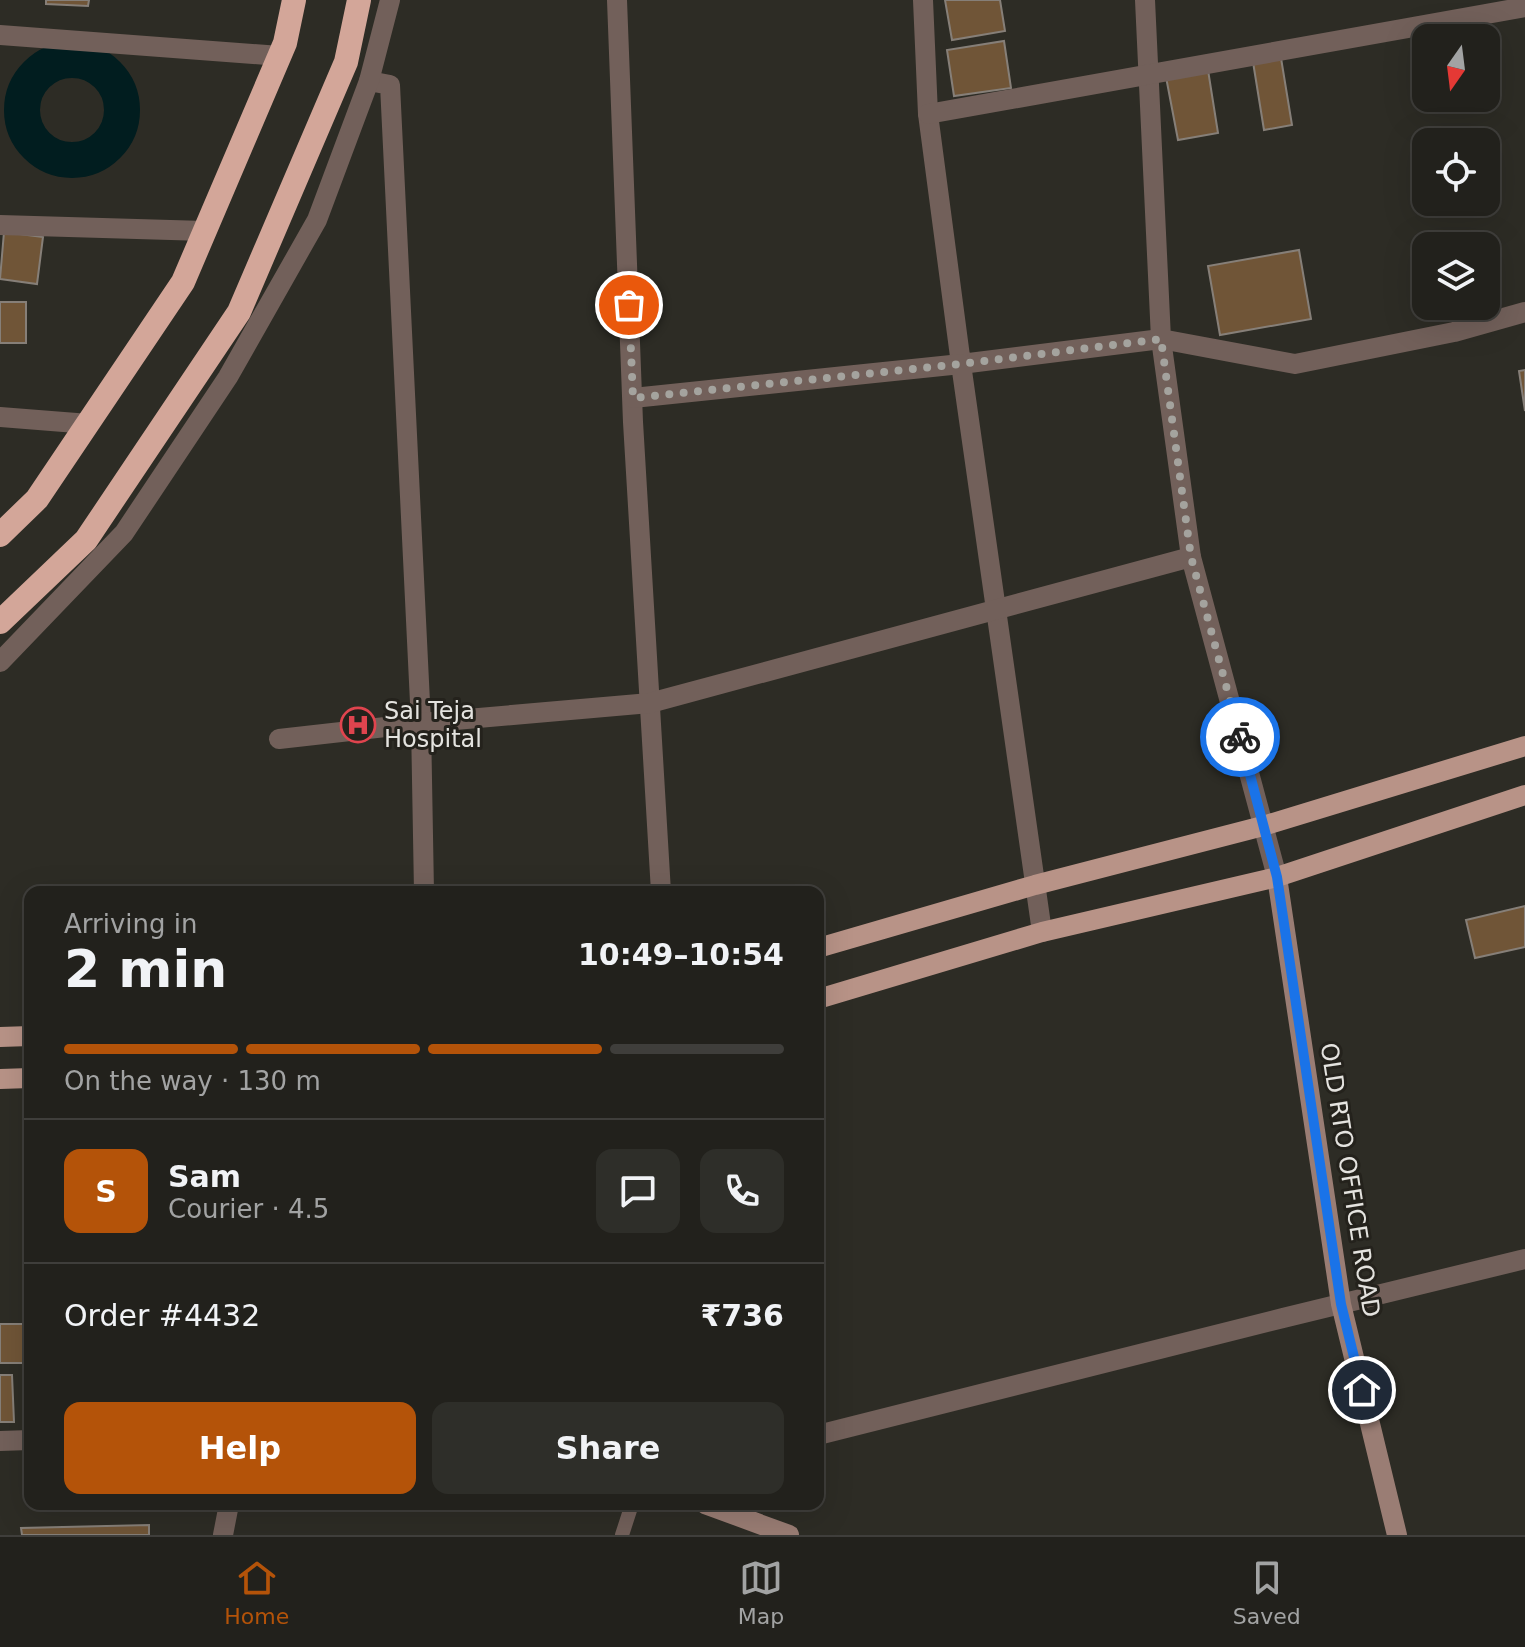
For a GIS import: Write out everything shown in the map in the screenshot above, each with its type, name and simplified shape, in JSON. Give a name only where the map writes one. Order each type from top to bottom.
[{"type":"highway","points":[[0,535],[37,499],[183,282],[280,56],[294,0]]},
{"type":"highway","points":[[0,622],[86,540],[239,312],[346,62],[359,0]]},
{"type":"main road","points":[[824,946],[1035,885],[1263,826],[1525,746]]},
{"type":"main road","points":[[824,997],[1042,932],[1277,877],[1525,795]]},
{"type":"main road","points":[[0,1037],[24,1036]]},
{"type":"main road","points":[[0,1079],[24,1078]]},
{"type":"street","points":[[0,662],[124,533],[228,377],[317,220],[369,81],[390,0]]},
{"type":"street","points":[[617,0],[633,398],[661,886]]},
{"type":"street","points":[[923,0],[928,114],[1042,932]]},
{"type":"street","points":[[1145,0],[1161,339],[1191,557],[1277,877]]},
{"type":"street","points":[[928,114],[1525,7]]},
{"type":"street","points":[[0,35],[280,56]]},
{"type":"street","points":[[369,81],[390,85],[421,723],[424,886]]},
{"type":"street","points":[[0,225],[205,231]]},
{"type":"street","points":[[633,398],[961,364],[1161,339],[1295,364],[1454,332],[1525,312]]},
{"type":"street","points":[[0,417],[89,424]]},
{"type":"street","points":[[279,739],[650,703],[1191,557]]},
{"type":"street","name":"OLD RTO OFFICE ROAD","points":[[1277,877],[1341,1304],[1397,1535]]},
{"type":"street","points":[[824,1433],[1525,1259]]},
{"type":"street","points":[[0,1441],[24,1440]]},
{"type":"street","points":[[223,1535],[228,1510]]},
{"type":"street","points":[[721,1510],[789,1535]]},
{"type":"lane","points":[[622,1535],[630,1510]]},
{"type":"building","points":[[46,0],[89,0],[88,6],[46,4]]},
{"type":"building","points":[[945,0],[1000,0],[1005,31],[952,40]]},
{"type":"building","points":[[1004,41],[1011,88],[954,96],[947,50]]},
{"type":"building","points":[[1281,58],[1292,125],[1264,130],[1253,62]]},
{"type":"building","points":[[1208,70],[1218,133],[1178,140],[1166,77]]},
{"type":"building","points":[[4,232],[43,237],[37,284],[0,279]]},
{"type":"building","points":[[1299,250],[1311,319],[1220,335],[1208,266]]},
{"type":"building","points":[[0,302],[26,302],[26,343],[0,343]]},
{"type":"building","points":[[1525,370],[1525,411],[1519,371]]},
{"type":"building","points":[[1525,906],[1525,947],[1475,958],[1466,920]]},
{"type":"building","points":[[0,1324],[24,1324],[24,1363],[0,1363]]},
{"type":"building","points":[[0,1375],[12,1375],[14,1422],[0,1422]]},
{"type":"building","points":[[149,1525],[149,1535],[22,1535],[21,1528]]},
{"type":"waterway","points":[[72,60],[100,68],[114,82],[122,110],[114,138],[100,152],[72,160],[44,152],[30,138],[22,110],[30,82],[44,68],[72,60]]},
{"type":"way so far","points":[[629,305],[633,398],[961,364],[1161,339],[1191,557],[1240,737]]},
{"type":"place","name":"Sai Teja Hospital","points":[[358,725]]},
{"type":"route","points":[[1240,737],[1277,877],[1341,1304],[1362,1390]]}]
